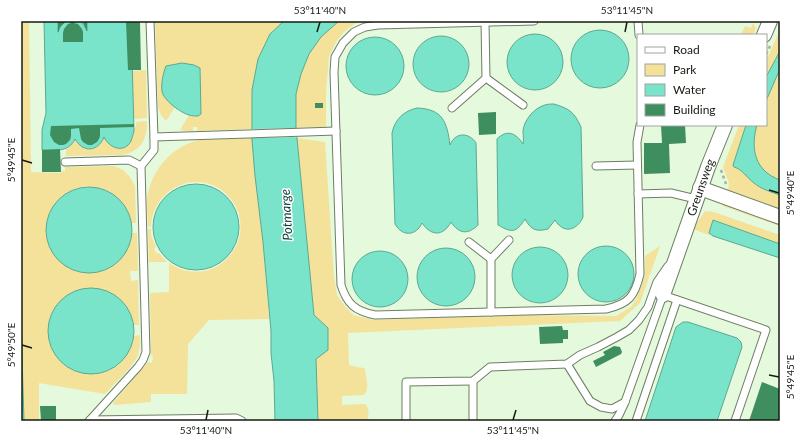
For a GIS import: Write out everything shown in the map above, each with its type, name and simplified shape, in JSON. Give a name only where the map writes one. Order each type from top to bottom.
[{"type":"street","points":[[764,34],[770,21]]},
{"type":"street","name":"Greunsweg","points":[[663,295],[698,194],[725,126]]},
{"type":"street","points":[[698,194],[723,196],[780,216]]},
{"type":"lane","points":[[90,421],[138,367],[146,352],[141,166],[154,150],[150,21]]},
{"type":"lane","points":[[534,21],[378,25],[366,27],[354,32],[343,43],[335,57],[334,72],[341,285],[345,296],[352,306],[365,313],[375,315],[606,309],[618,306],[630,298],[637,286],[640,274],[637,165],[637,142],[640,126]]},
{"type":"lane","points":[[638,21],[639,34]]},
{"type":"lane","points":[[452,108],[486,78],[485,22]]},
{"type":"lane","points":[[486,78],[523,105]]},
{"type":"lane","points":[[154,137],[336,131]]},
{"type":"lane","points":[[65,162],[129,160],[141,166]]},
{"type":"lane","points":[[596,166],[637,165]]},
{"type":"lane","points":[[638,194],[698,194]]},
{"type":"lane","points":[[491,312],[491,259],[509,240]]},
{"type":"lane","points":[[469,242],[491,259]]},
{"type":"lane","name":"Greunsweg","points":[[567,364],[580,354],[598,347],[629,330],[639,320],[648,307],[657,282],[678,251]]},
{"type":"lane","points":[[663,295],[766,330],[735,421]]},
{"type":"lane","name":"Greunsweg","points":[[615,421],[625,402],[663,295]]},
{"type":"lane","points":[[636,421],[677,300]]},
{"type":"lane","points":[[406,421],[406,382],[473,381],[490,367],[567,364],[590,401],[601,407],[612,409],[625,402]]},
{"type":"lane","points":[[473,381],[474,421]]},
{"type":"lane","points":[[90,421],[236,418],[242,421]]},
{"type":"path","points":[[720,166],[726,186],[723,196]]},
{"type":"green space","points":[[21,21],[29,21],[31,172],[61,173],[62,171],[65,171],[65,167],[114,166],[123,170],[130,177],[135,186],[136,223],[131,223],[130,219],[104,196],[91,187],[80,187],[70,191],[53,206],[130,244],[132,233],[137,233],[138,271],[130,271],[131,281],[138,280],[139,325],[134,325],[127,308],[123,303],[62,363],[79,372],[104,372],[120,363],[128,353],[134,336],[140,335],[140,345],[138,355],[133,364],[105,394],[39,383],[39,421],[24,421],[21,323]]},
{"type":"green space","points":[[155,21],[284,21],[270,34],[252,129],[197,131],[197,127],[193,127],[193,131],[180,130],[189,115],[198,116],[201,114],[200,87],[165,98],[175,107],[166,121],[161,115],[158,107]]},
{"type":"green space","points":[[339,21],[362,21],[354,24],[344,32],[336,42],[329,57],[326,93],[326,128],[296,128],[296,94],[301,74],[309,54],[321,37]]},
{"type":"green space","points":[[753,23],[756,28],[753,34],[741,34],[745,26],[751,28]]},
{"type":"green space","points":[[780,30],[780,51],[767,75],[767,59]]},
{"type":"green space","points":[[780,69],[780,180],[765,171],[756,158],[754,142],[755,134],[757,126],[767,126],[767,99]]},
{"type":"green space","points":[[146,70],[147,118],[134,119],[132,71]]},
{"type":"green space","points":[[147,121],[146,134],[142,144],[134,151],[121,155],[66,156],[66,149],[75,139],[82,147],[91,149],[98,146],[104,137],[122,148],[125,147],[131,140],[134,127],[136,127],[136,122]]},
{"type":"green space","points":[[739,126],[746,126],[736,154],[738,168],[766,190],[780,195],[780,209],[728,190],[729,183],[723,167]]},
{"type":"green space","points":[[252,138],[263,242],[269,319],[209,320],[188,344],[187,394],[151,394],[151,402],[114,405],[113,403],[148,362],[152,363],[150,293],[169,292],[169,263],[181,269],[194,272],[212,269],[230,256],[235,248],[240,234],[240,217],[233,202],[222,191],[210,184],[197,182],[183,184],[171,190],[161,199],[154,212],[151,227],[148,226],[147,199],[149,188],[158,169],[171,154],[189,143],[199,140]]},
{"type":"green space","points":[[297,138],[325,142],[334,277],[337,295],[353,315],[373,320],[529,315],[616,316],[632,306],[638,295],[645,275],[645,256],[660,246],[640,303],[620,321],[348,333],[349,365],[364,368],[367,380],[367,389],[364,395],[342,396],[342,405],[366,405],[369,414],[367,421],[318,421],[314,315]]},
{"type":"green space","points":[[723,204],[780,223],[780,226],[723,206]]},
{"type":"green space","points":[[705,211],[714,212],[780,235],[780,244],[713,220],[709,235],[693,229]]},
{"type":"green space","points":[[148,229],[151,229],[151,235],[156,247],[154,249],[157,254],[159,253],[167,262],[149,262]]},
{"type":"water","points":[[44,21],[58,21],[58,32],[60,27],[66,21],[79,21],[83,24],[87,31],[87,21],[131,21],[134,131],[131,141],[125,147],[113,147],[104,137],[98,146],[90,149],[82,147],[75,139],[69,147],[65,149],[42,150],[42,130],[46,113]]},
{"type":"water","name":"Potmarge","points":[[284,21],[339,21],[321,37],[309,54],[301,74],[296,94],[296,128],[314,315],[328,328],[328,350],[316,359],[318,421],[275,421],[271,331],[252,140],[252,90],[258,59],[270,34]]},
{"type":"water","points":[[600,30],[616,35],[624,43],[629,59],[624,75],[616,83],[600,88],[584,83],[576,75],[571,59],[576,43],[584,35]]},
{"type":"water","points":[[529,34],[541,34],[551,38],[559,46],[563,56],[563,68],[559,78],[551,86],[541,90],[529,90],[519,86],[511,78],[507,68],[507,56],[511,46],[519,38]]},
{"type":"water","points":[[441,36],[452,38],[461,44],[467,53],[469,64],[467,75],[461,84],[452,90],[441,92],[430,90],[421,84],[415,75],[413,64],[415,53],[421,44],[430,38]]},
{"type":"water","points":[[375,37],[391,42],[399,50],[404,66],[399,82],[391,90],[375,95],[359,90],[351,82],[346,66],[351,50],[359,42]]},
{"type":"water","points":[[780,51],[780,69],[767,99],[767,75]]},
{"type":"water","points":[[182,63],[194,65],[200,68],[201,114],[198,116],[186,114],[177,109],[163,95],[162,78],[166,66]]},
{"type":"water","points":[[547,104],[554,104],[571,112],[581,127],[583,217],[579,224],[569,229],[562,228],[555,220],[548,229],[537,230],[529,226],[525,219],[516,229],[507,229],[498,225],[497,139],[508,133],[517,137],[523,144],[523,131],[525,123],[530,115],[537,109]]},
{"type":"water","points":[[417,108],[433,111],[442,118],[445,123],[450,145],[455,138],[462,135],[470,137],[476,143],[478,225],[467,232],[460,231],[451,222],[448,227],[437,233],[429,230],[422,223],[419,228],[412,233],[405,233],[402,232],[395,224],[392,133],[395,124],[401,116],[408,111]]},
{"type":"water","points":[[746,126],[757,126],[754,142],[756,158],[765,171],[780,180],[780,195],[757,185],[733,165]]},
{"type":"water","points":[[196,184],[212,187],[220,191],[232,203],[236,211],[239,227],[236,243],[232,251],[220,263],[212,267],[196,270],[180,267],[172,263],[160,251],[156,243],[153,227],[156,211],[160,203],[172,191],[180,187]]},
{"type":"water","points":[[89,187],[105,190],[113,194],[125,206],[129,214],[132,230],[129,246],[125,254],[113,266],[105,270],[89,273],[73,270],[65,266],[53,254],[49,246],[46,230],[49,214],[53,206],[65,194],[73,190]]},
{"type":"water","points":[[713,220],[780,244],[780,258],[713,236],[709,233]]},
{"type":"water","points":[[600,246],[612,246],[622,250],[630,258],[634,268],[634,280],[630,290],[622,298],[612,302],[600,302],[590,298],[582,290],[578,280],[578,268],[582,258],[590,250]]},
{"type":"water","points":[[540,247],[551,249],[560,255],[566,264],[568,275],[566,286],[560,295],[551,301],[540,303],[529,301],[520,295],[514,286],[512,275],[514,264],[520,255],[529,249]]},
{"type":"water","points":[[446,248],[462,253],[470,261],[475,277],[470,293],[462,301],[446,306],[430,301],[422,293],[417,277],[422,261],[430,253]]},
{"type":"water","points":[[374,251],[386,251],[400,259],[408,273],[406,290],[400,299],[386,307],[374,307],[364,302],[357,295],[352,285],[352,273],[357,263],[364,256]]},
{"type":"water","points":[[91,288],[107,291],[115,295],[127,307],[131,315],[134,331],[131,347],[127,355],[115,367],[107,371],[91,374],[75,371],[67,367],[55,355],[51,347],[48,331],[51,315],[55,307],[67,295],[75,291]]},
{"type":"water","points":[[683,322],[688,322],[737,338],[741,342],[742,347],[717,421],[645,421],[676,327]]},
{"type":"water","points":[[21,323],[24,421],[21,421]]},
{"type":"pier","points":[[298,128],[298,137],[250,138],[250,129]]},
{"type":"building","points":[[58,21],[66,21],[60,27],[58,33]]},
{"type":"building","points":[[71,21],[74,21],[74,23],[78,24],[82,29],[83,42],[63,42],[64,29],[71,23]]},
{"type":"building","points":[[80,21],[87,21],[87,31],[83,23]]},
{"type":"building","points":[[126,22],[140,22],[141,70],[128,70]]},
{"type":"building","points":[[315,103],[323,103],[323,108],[315,108]]},
{"type":"building","points":[[496,112],[496,134],[479,135],[478,113]]},
{"type":"building","points":[[134,124],[134,127],[100,128],[99,139],[92,145],[88,145],[83,142],[79,128],[71,129],[70,140],[63,145],[59,145],[54,142],[50,135],[51,126]]},
{"type":"building","points":[[661,126],[685,126],[686,143],[669,144],[670,173],[644,174],[644,143],[662,143]]},
{"type":"building","points":[[60,149],[61,172],[42,172],[42,150]]},
{"type":"building","points":[[562,326],[563,330],[568,330],[568,339],[563,339],[563,343],[540,344],[539,327]]},
{"type":"building","points":[[614,346],[620,347],[622,352],[621,354],[596,367],[593,361],[605,355],[603,352]]},
{"type":"building","points":[[762,382],[780,389],[780,421],[749,421]]},
{"type":"building","points":[[40,406],[56,406],[56,421],[41,421]]}]
